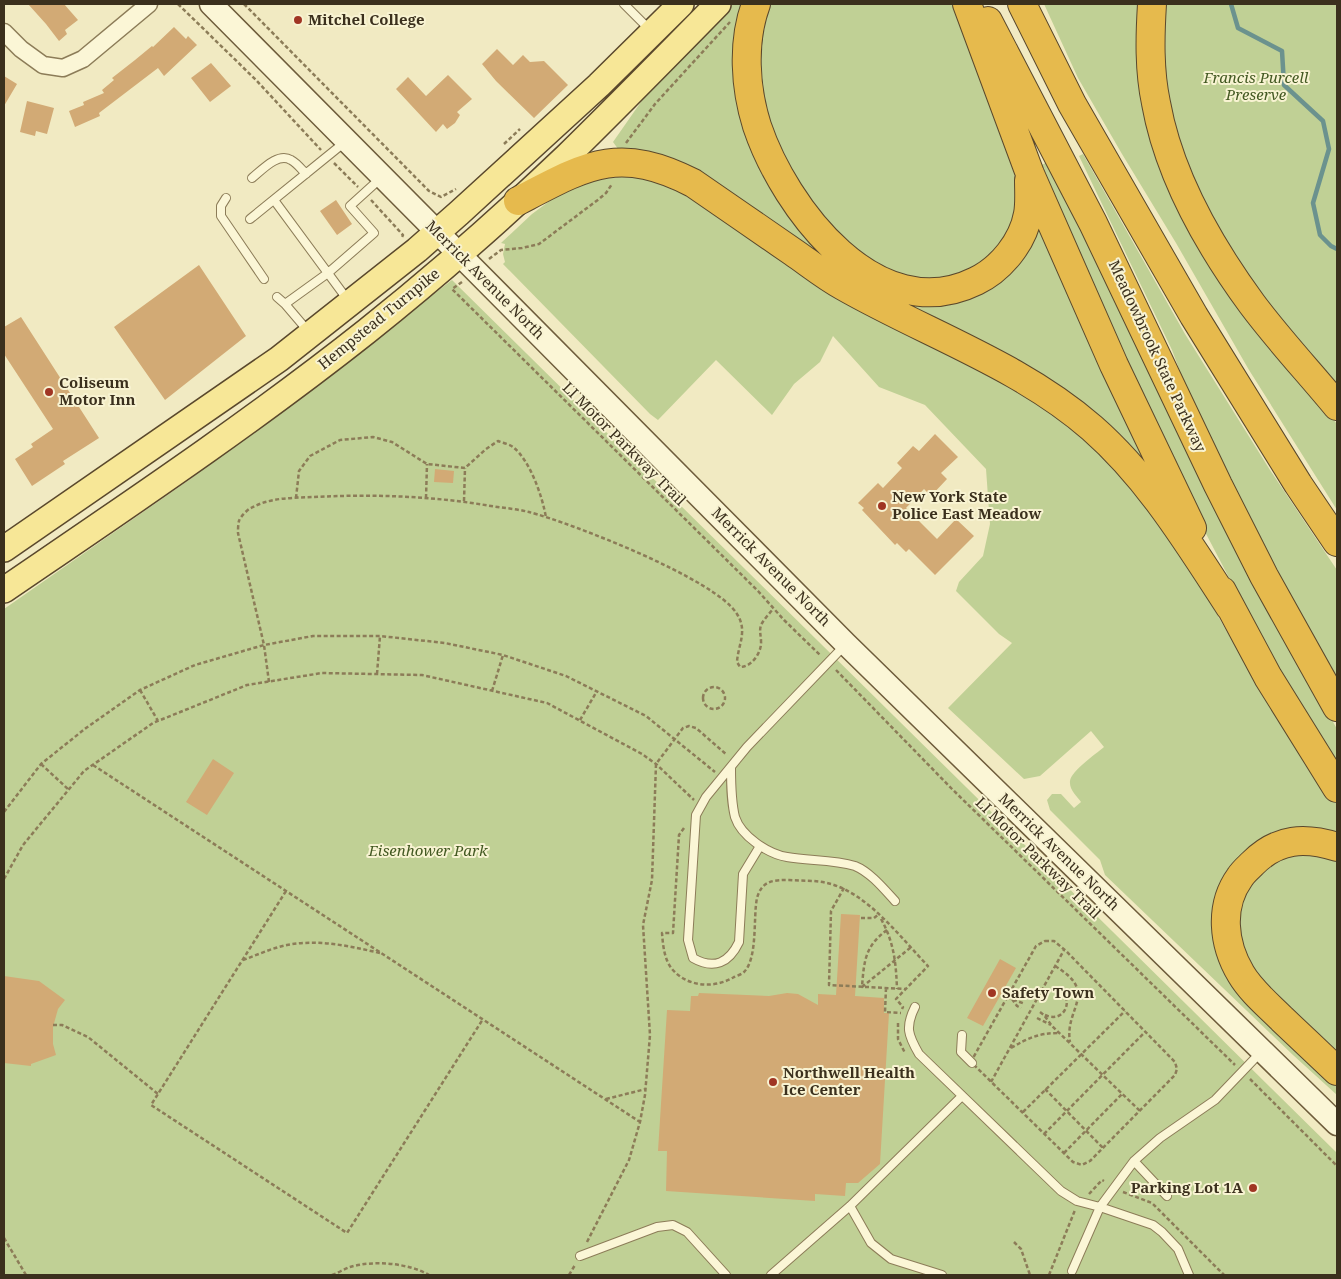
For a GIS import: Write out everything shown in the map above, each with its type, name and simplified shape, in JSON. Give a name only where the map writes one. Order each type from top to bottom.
[{"type":"highway","points":[[966,4],[1030,174],[1114,365],[1230,608]]},
{"type":"highway","name":"Meadowbrook State Parkway","points":[[980,4],[1093,223],[1272,592],[1337,707]]},
{"type":"highway","points":[[1022,4],[1072,104],[1194,316],[1298,484],[1337,542]]},
{"type":"highway","points":[[1152,4],[1151,62],[1156,102],[1164,137],[1177,173],[1208,235],[1252,304],[1337,406]]},
{"type":"highway","points":[[737,8],[753,12],[747,46],[748,82],[757,125],[770,158],[797,206],[822,236],[854,264],[886,284],[915,292],[937,293],[951,291],[986,276],[1010,252],[1021,235],[1028,214],[1030,174]]},
{"type":"highway","points":[[518,201],[568,175],[602,164],[632,162],[654,166],[693,183],[841,285],[1005,369],[1036,387],[1091,427],[1143,480],[1197,555],[1230,608],[1268,677],[1337,788]]},
{"type":"highway","points":[[1337,848],[1318,841],[1294,841],[1262,854],[1240,876],[1230,896],[1225,921],[1228,945],[1241,974],[1260,997],[1337,1071]]},
{"type":"main road","name":"Merrick Avenue North","points":[[211,4],[846,644],[1337,1124]]},
{"type":"main road","name":"Hempstead Turnpike","points":[[4,549],[169,436],[311,334],[350,303],[438,232],[599,86],[681,4]]},
{"type":"main road","name":"Hempstead Turnpike","points":[[4,590],[156,486],[282,396],[369,329],[460,253],[568,155],[737,8]]},
{"type":"main road","points":[[1303,1091],[1337,1111]]},
{"type":"street","points":[[4,32],[21,49],[43,65],[63,68],[83,59],[149,4]]},
{"type":"lane","points":[[624,4],[653,33]]},
{"type":"lane","points":[[250,219],[347,140]]},
{"type":"lane","points":[[252,178],[268,164],[280,158],[291,159],[306,174]]},
{"type":"lane","points":[[285,304],[328,273],[374,233],[350,206],[383,176]]},
{"type":"lane","points":[[226,198],[221,206],[221,216],[264,279]]},
{"type":"lane","points":[[274,200],[350,303]]},
{"type":"lane","points":[[277,298],[285,304],[311,334]]},
{"type":"lane","points":[[760,846],[743,874],[739,942],[735,951],[722,962],[713,965],[701,963],[693,958],[688,940],[696,815],[706,797],[746,747],[846,644]]},
{"type":"lane","points":[[731,767],[731,792],[736,818],[749,837],[766,851],[785,857],[839,862],[857,867],[874,880],[895,901]]},
{"type":"lane","points":[[915,1006],[908,1020],[909,1038],[919,1054],[1061,1191],[1077,1201],[1153,1225],[1162,1232],[1178,1249],[1189,1275]]},
{"type":"lane","points":[[962,1035],[961,1052],[972,1063]]},
{"type":"lane","points":[[1072,1271],[1100,1207],[1134,1161],[1160,1138],[1215,1100],[1262,1051]]},
{"type":"lane","points":[[771,1275],[850,1206],[962,1096]]},
{"type":"lane","points":[[1134,1161],[1167,1196]]},
{"type":"lane","points":[[850,1206],[871,1243],[891,1259],[942,1275]]},
{"type":"lane","points":[[580,1256],[658,1227],[673,1225],[687,1232],[726,1275]]},
{"type":"path","points":[[178,4],[256,80],[364,193],[403,235],[400,243]]},
{"type":"path","points":[[244,4],[429,192],[441,197],[459,187]]},
{"type":"path","points":[[624,144],[655,104],[737,8]]},
{"type":"path","points":[[499,148],[523,127]]},
{"type":"path","points":[[501,250],[539,244],[606,193],[613,179]]},
{"type":"path","name":"LI Motor Parkway Trail","points":[[452,289],[822,657]]},
{"type":"path","points":[[296,498],[299,471],[310,456],[340,440],[373,437],[392,442],[427,464],[465,468]]},
{"type":"path","points":[[464,501],[465,468],[498,441],[513,447],[524,459],[536,483],[546,518]]},
{"type":"path","points":[[426,498],[427,464]]},
{"type":"path","points":[[269,682],[264,645],[238,533],[239,521],[250,508],[276,499],[357,496],[464,501],[528,512],[579,529],[655,560],[716,593],[730,604],[739,616],[742,629],[742,643],[737,662],[740,667],[748,666],[757,656],[762,642],[760,632],[762,623],[773,609]]},
{"type":"path","points":[[4,812],[41,764],[86,728],[140,690],[195,665],[264,645],[313,636],[380,636],[445,643],[503,655],[566,676],[646,716],[716,774]]},
{"type":"path","points":[[377,674],[380,636]]},
{"type":"path","points":[[492,691],[503,655]]},
{"type":"path","name":"LI Motor Parkway Trail","points":[[835,669],[952,789],[1230,1061]]},
{"type":"path","points":[[4,879],[23,845],[84,771],[158,722],[247,685],[322,674],[422,675],[547,703],[642,754],[656,764],[694,800],[691,805]]},
{"type":"path","points":[[714,686],[724,692],[725,699],[722,706],[712,709],[706,706],[702,696],[706,689],[714,686]]},
{"type":"path","points":[[140,690],[158,722]]},
{"type":"path","points":[[580,720],[597,691]]},
{"type":"path","points":[[569,1275],[629,1160],[640,1122],[646,1090],[650,1035],[643,925],[652,880],[656,764],[674,738],[683,728],[689,726],[696,728],[728,756]]},
{"type":"path","points":[[41,764],[68,789]]},
{"type":"path","points":[[93,765],[640,1122]]},
{"type":"path","points":[[686,821],[684,829],[679,835],[673,933],[662,933],[663,947],[672,969],[684,980],[695,984],[710,985],[727,982],[744,972],[752,955],[758,898],[762,886],[773,880],[826,882],[844,888],[858,896],[878,914],[928,966],[896,999],[903,1007],[897,1028],[898,1039],[908,1058]]},
{"type":"path","points":[[844,888],[831,911],[829,985],[905,990]]},
{"type":"path","points":[[286,891],[151,1105],[347,1233],[483,1020]]},
{"type":"path","points":[[861,918],[874,918],[878,914]]},
{"type":"path","points":[[878,914],[887,930],[896,960],[897,989]]},
{"type":"path","points":[[862,987],[863,963],[867,951],[880,935],[887,930]]},
{"type":"path","points":[[1045,941],[1054,941],[1064,950],[1175,1062],[1177,1069],[1175,1075],[1140,1111],[1090,1161],[1082,1165],[1073,1162],[972,1063],[973,1058],[1036,946],[1045,941]]},
{"type":"path","points":[[242,960],[285,945],[311,942],[337,944],[382,954]]},
{"type":"path","points":[[862,987],[910,948]]},
{"type":"path","points":[[991,1082],[1064,950]]},
{"type":"path","points":[[1055,966],[1074,981],[1078,990],[1078,1002],[1068,1033],[1070,1043]]},
{"type":"path","points":[[886,988],[886,1012],[901,1013]]},
{"type":"path","points":[[1041,992],[1051,989],[1060,990],[1066,996],[1068,1003],[1060,1016],[1054,1018],[1044,1015]]},
{"type":"path","points":[[1007,997],[1025,1004]]},
{"type":"path","points":[[1012,999],[1021,1008]]},
{"type":"path","points":[[1023,1112],[1125,1011]]},
{"type":"path","points":[[1040,1012],[1059,1033],[1140,1111]]},
{"type":"path","points":[[1037,1018],[1052,1026]]},
{"type":"path","points":[[53,1025],[62,1025],[88,1037],[158,1094]]},
{"type":"path","points":[[1044,1134],[1145,1032]]},
{"type":"path","points":[[1010,1048],[1044,1033],[1059,1033]]},
{"type":"path","points":[[1256,1084],[1337,1166]]},
{"type":"path","points":[[1045,1089],[1103,1148]]},
{"type":"path","points":[[605,1099],[646,1090]]},
{"type":"path","points":[[1064,1153],[1122,1094]]},
{"type":"path","points":[[1088,1195],[1102,1180],[1104,1181]]},
{"type":"path","points":[[1123,1192],[1152,1203],[1224,1275]]},
{"type":"path","points":[[1049,1275],[1076,1208]]},
{"type":"path","points":[[4,1238],[26,1275]]},
{"type":"path","points":[[1014,1242],[1021,1250],[1030,1275]]},
{"type":"path","points":[[332,1275],[350,1267],[386,1263],[421,1270],[429,1275]]},
{"type":"green space","points":[[733,4],[744,4],[740,91],[837,264],[826,267],[621,153],[613,142],[650,89]]},
{"type":"green space","points":[[764,4],[955,4],[1022,188],[1015,230],[968,278],[900,282],[824,228],[776,151],[756,76]]},
{"type":"green space","points":[[1044,4],[1147,4],[1152,117],[1287,364],[1337,424],[1337,510],[1249,370],[1122,154],[1078,78]]},
{"type":"green space","name":"Francis Purcell Preserve","points":[[1159,4],[1337,4],[1337,394],[1232,258],[1179,152],[1164,98]]},
{"type":"green space","points":[[1083,154],[1185,334],[1270,470],[1337,570],[1337,684],[1313,644],[1191,401],[1172,350],[1079,156]]},
{"type":"green space","points":[[1047,162],[1271,611],[1337,729],[1337,769],[1259,635],[1192,507],[1040,166]]},
{"type":"green space","points":[[618,172],[680,187],[1015,384],[1116,462],[1189,565],[1227,632],[1337,802],[1337,839],[1269,841],[1218,940],[1337,1083],[1337,1095],[1105,875],[1100,860],[1050,810],[1047,800],[1052,794],[1061,794],[1074,808],[1081,802],[1071,787],[1071,777],[1104,747],[1091,731],[1040,776],[1024,779],[948,708],[1012,643],[999,634],[956,591],[959,582],[983,556],[990,524],[986,469],[925,405],[879,387],[833,336],[820,362],[794,384],[772,415],[716,360],[658,420],[503,264],[505,262],[503,254],[505,244],[501,243],[532,214],[563,191],[609,173],[609,178],[618,177]]},
{"type":"green space","points":[[1042,225],[1159,478],[910,311],[911,303],[946,304],[1035,227]]},
{"type":"green space","name":"Eisenhower Park","points":[[452,280],[1337,1153],[1337,1275],[4,1275],[4,609],[189,480]]},
{"type":"green space","points":[[1299,850],[1337,856],[1337,1061],[1242,959],[1234,924],[1243,889],[1266,863]]},
{"type":"building","points":[[28,4],[64,4],[78,20],[65,30],[67,34],[59,41]]},
{"type":"building","points":[[174,27],[186,39],[188,36],[197,45],[164,76],[158,68],[99,113],[100,116],[75,127],[69,111],[84,105],[83,102],[104,93],[102,90],[114,80],[112,78],[153,47]]},
{"type":"building","points":[[497,49],[513,65],[523,55],[530,62],[544,61],[568,85],[534,118],[496,81],[482,64]]},
{"type":"building","points":[[211,63],[231,86],[210,102],[191,78]]},
{"type":"building","points":[[448,75],[472,99],[457,112],[460,115],[455,123],[447,129],[443,124],[436,132],[396,89],[408,77],[426,96]]},
{"type":"building","points":[[4,76],[17,84],[4,106]]},
{"type":"building","points":[[27,101],[54,108],[47,134],[36,131],[35,136],[20,132]]},
{"type":"building","points":[[336,200],[352,224],[337,235],[320,211]]},
{"type":"building","points":[[199,265],[246,336],[165,400],[114,327]]},
{"type":"building","name":"Coliseum Motor Inn","points":[[21,317],[99,438],[63,461],[65,464],[32,486],[15,459],[33,447],[31,444],[53,429],[4,354],[4,327]]},
{"type":"building","name":"New York State Police East Meadow","points":[[935,434],[958,457],[941,473],[947,479],[931,496],[924,489],[906,508],[937,539],[956,519],[974,536],[935,575],[909,549],[906,552],[897,543],[895,545],[862,510],[864,508],[858,503],[878,483],[883,488],[902,468],[897,463],[913,446],[919,451]]},
{"type":"building","points":[[435,469],[454,471],[453,483],[434,482]]},
{"type":"building","points":[[213,759],[234,773],[207,815],[186,802]]},
{"type":"building","name":"Northwell Health Ice Center","points":[[841,914],[860,915],[855,996],[884,998],[884,1013],[889,1013],[880,1164],[858,1183],[846,1183],[845,1196],[815,1194],[815,1201],[666,1191],[667,1151],[658,1151],[667,1010],[690,1011],[691,996],[698,996],[699,993],[769,996],[787,993],[798,994],[818,1005],[818,994],[836,995]]},
{"type":"building","name":"Safety Town","points":[[1000,959],[1016,968],[983,1026],[967,1018]]},
{"type":"building","points":[[4,976],[39,981],[65,1000],[58,1009],[53,1027],[53,1044],[56,1055],[31,1064],[31,1066],[4,1063]]},
{"type":"waterway","points":[[1231,4],[1238,28],[1282,51],[1284,85],[1323,121],[1329,149],[1313,203],[1320,235],[1337,249]]},
{"type":"place","name":"Mitchel College","points":[[298,20]]},
{"type":"place","name":"Coliseum Motor Inn","points":[[49,392]]},
{"type":"place","name":"New York State Police East Meadow","points":[[882,506]]},
{"type":"place","name":"Safety Town","points":[[992,993]]},
{"type":"place","name":"Northwell Health Ice Center","points":[[773,1082]]},
{"type":"place","name":"Parking Lot 1A","points":[[1253,1188]]}]
